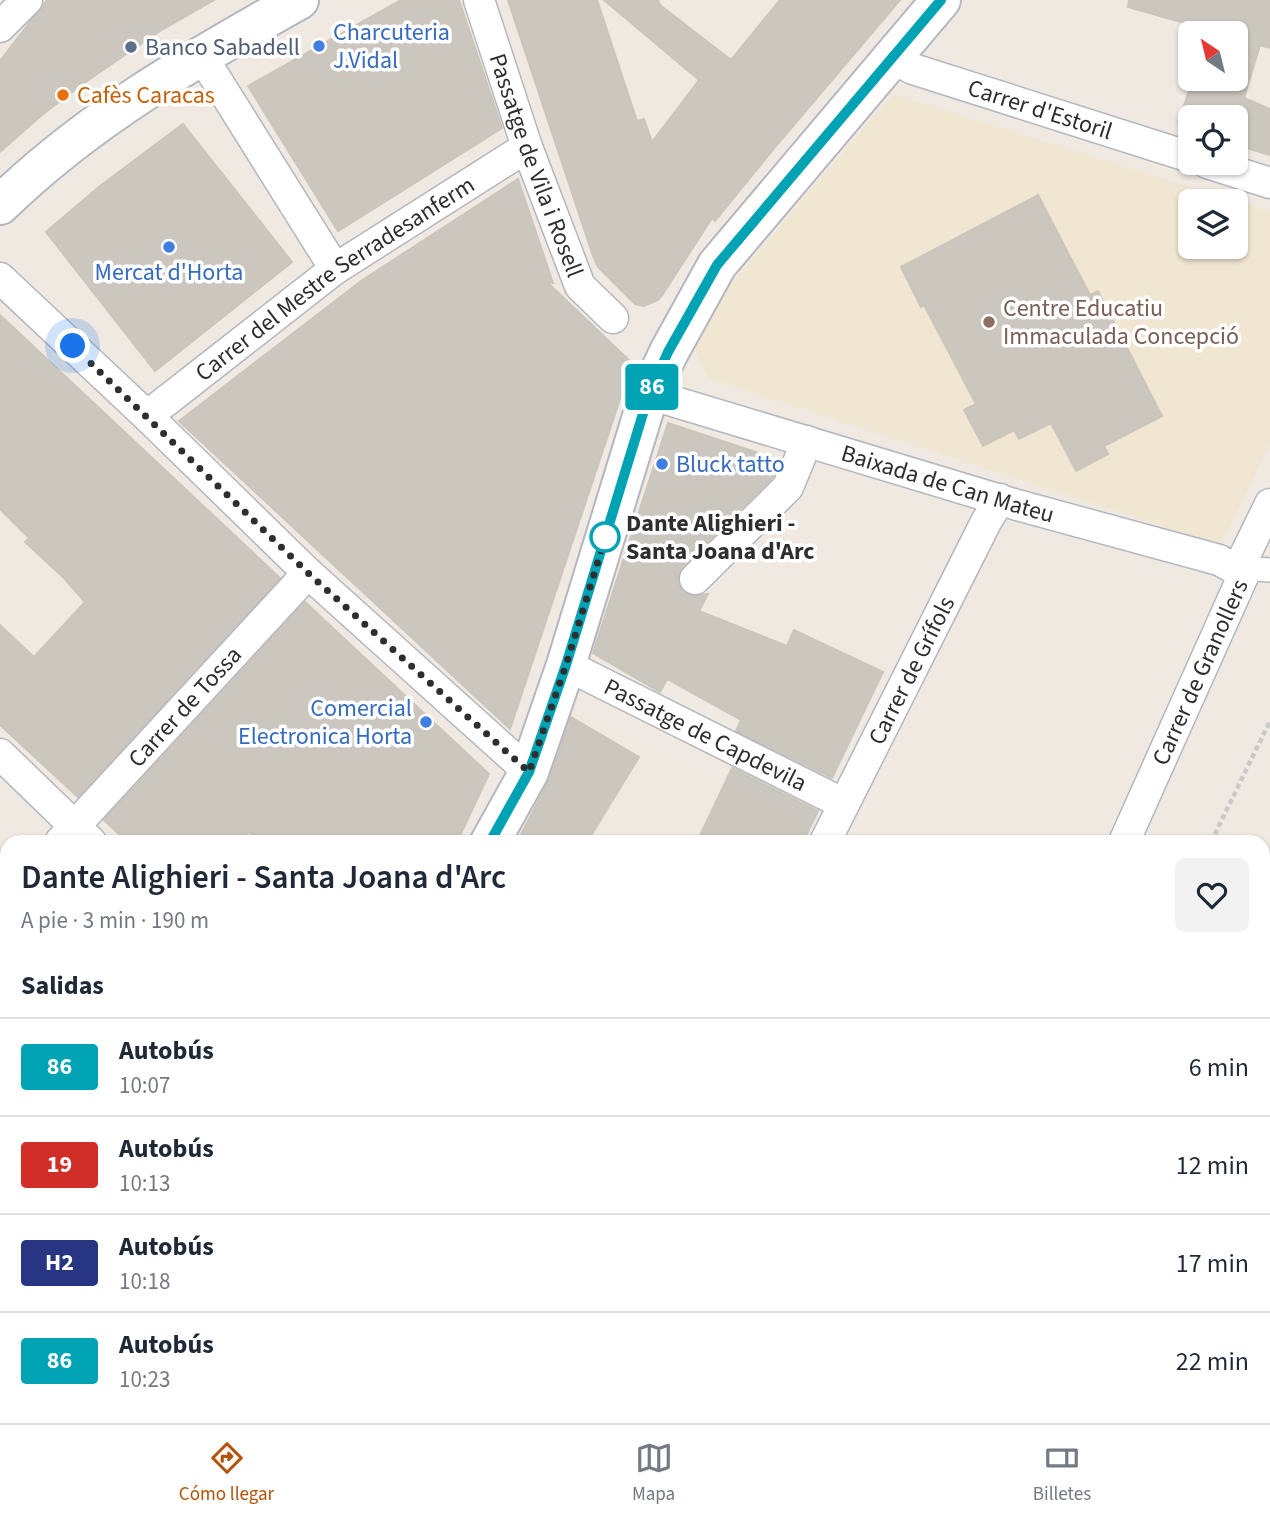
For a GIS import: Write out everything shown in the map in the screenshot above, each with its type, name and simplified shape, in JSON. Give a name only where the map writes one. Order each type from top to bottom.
[{"type":"street","points":[[0,27],[27,0]]},
{"type":"street","points":[[0,205],[83,134],[140,92],[299,0]]},
{"type":"street","name":"Passatge de Vila i Rosell","points":[[479,0],[527,147],[580,286],[613,318]]},
{"type":"street","points":[[494,835],[529,772],[566,665],[649,394],[668,352],[717,265],[941,0]]},
{"type":"street","points":[[201,55],[335,269]]},
{"type":"street","name":"Carrer d'Estoril","points":[[891,58],[914,69],[1178,153]]},
{"type":"street","name":"Carrer del Mestre Serradesanferm","points":[[147,416],[335,269],[527,147]]},
{"type":"street","points":[[1245,175],[1270,183]]},
{"type":"street","points":[[0,278],[308,573],[529,772]]},
{"type":"street","name":"Baixada de Can Mateu","points":[[649,394],[1000,499],[1257,571]]},
{"type":"street","points":[[695,579],[788,488],[807,442]]},
{"type":"street","name":"Carrer de Grífols","points":[[828,835],[1000,499]]},
{"type":"street","name":"Carrer de Granollers","points":[[1127,835],[1257,571],[1245,555],[1270,504]]},
{"type":"street","name":"Carrer de Tossa","points":[[77,835],[308,573]]},
{"type":"street","name":"Passatge de Capdevila","points":[[566,665],[844,804]]},
{"type":"street","points":[[0,754],[73,835]]},
{"type":"path","points":[[1214,835],[1270,721]]},
{"type":"shaded area","name":"Centre Educatiu Immaculada Concepció","points":[[893,94],[1197,189],[1178,189],[1178,259],[1248,259],[1248,205],[1270,212],[1270,443],[1221,545],[708,378],[694,348],[721,296]]},
{"type":"building","points":[[47,0],[214,0],[160,31],[84,83],[0,152],[0,61]]},
{"type":"building","points":[[401,0],[459,0],[502,128],[338,231],[248,86]]},
{"type":"building","points":[[508,0],[597,0],[637,121],[644,119],[652,142],[699,80],[604,0],[658,0],[660,5],[731,60],[780,0],[900,0],[715,221],[712,218],[658,300],[644,306],[635,304],[598,267],[593,256]]},
{"type":"building","points":[[1129,0],[1270,0],[1270,48],[1260,45],[1248,85],[1248,21],[1178,21],[1128,7]]},
{"type":"building","points":[[1189,91],[1246,91],[1244,98],[1270,109],[1270,155],[1248,149],[1248,105],[1184,105]]},
{"type":"building","name":"Mercat d'Horta","points":[[183,124],[292,262],[155,371],[46,232],[100,186]]},
{"type":"building","points":[[518,179],[553,283],[547,282],[632,363],[510,729],[179,421],[361,281]]},
{"type":"building","points":[[1038,195],[1090,295],[1098,291],[1162,416],[1104,446],[1108,454],[1076,471],[1051,423],[1019,439],[1014,430],[983,446],[964,410],[976,404],[901,267]]},
{"type":"building","points":[[0,315],[280,578],[78,797],[0,725],[0,625],[34,657],[85,602],[64,578],[25,542],[29,538],[0,509]]},
{"type":"building","points":[[668,423],[780,460],[773,477],[682,567],[678,583],[682,591],[691,596],[708,594],[699,611],[787,646],[794,630],[883,672],[832,778],[736,731],[741,720],[667,679],[660,692],[593,653]]},
{"type":"building","points":[[305,602],[489,774],[460,835],[252,835],[249,832],[246,835],[120,835],[104,820]]},
{"type":"building","points":[[571,717],[639,757],[591,835],[521,835],[550,779]]},
{"type":"building","points":[[732,768],[818,811],[806,835],[700,835]]},
{"type":"bus line","name":"86","points":[[494,835],[529,772],[566,665],[649,394],[668,352],[717,265],[941,0]]},
{"type":"place","name":"Charcuteria J.Vidal","points":[[319,46]]},
{"type":"place","name":"Banco Sabadell","points":[[131,47]]},
{"type":"place","name":"Cafès Caracas","points":[[63,95]]},
{"type":"place","name":"Mercat d'Horta","points":[[169,247]]},
{"type":"place","name":"Centre Educatiu Immaculada Concepció","points":[[989,322]]},
{"type":"place","name":"Bluck tatto","points":[[662,464]]},
{"type":"place","name":"Dante Alighieri - Santa Joana d'Arc","points":[[605,537]]},
{"type":"place","name":"Comercial Electronica Horta","points":[[426,722]]},
{"type":"route","points":[[73,346],[308,573],[529,772],[566,665],[607,532],[605,537]]}]
